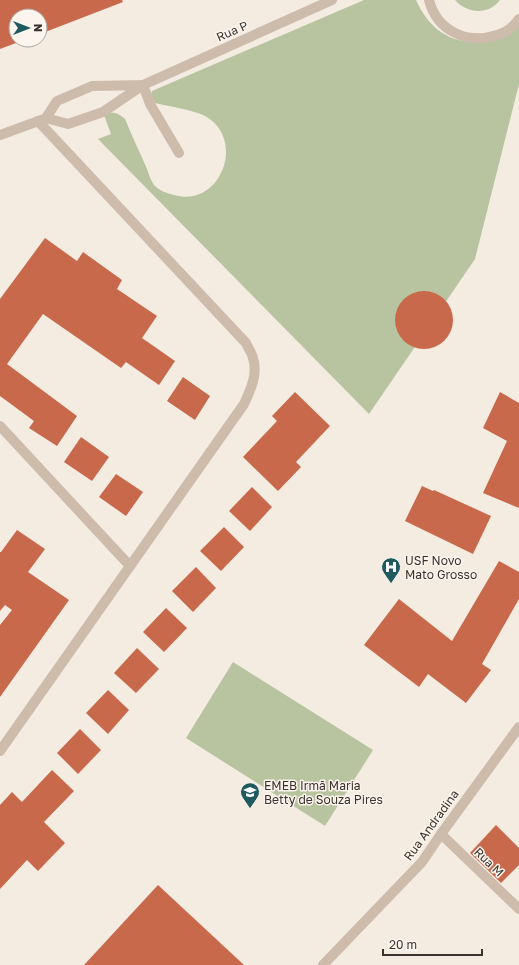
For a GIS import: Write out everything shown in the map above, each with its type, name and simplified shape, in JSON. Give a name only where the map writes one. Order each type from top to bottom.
[{"type":"street","name":"Rua P","points":[[143,85],[332,0]]},
{"type":"street","points":[[429,0],[431,9],[440,23],[454,34],[470,39],[487,39],[503,34],[519,19]]},
{"type":"street","points":[[42,120],[57,101],[92,86],[143,85]]},
{"type":"street","points":[[0,135],[42,120],[68,124],[103,112],[143,85]]},
{"type":"street","points":[[143,85],[150,104],[179,154]]},
{"type":"street","points":[[0,751],[244,404],[252,388],[255,374],[253,358],[246,344],[42,120]]},
{"type":"street","points":[[0,426],[130,566]]},
{"type":"street","name":"Rua Andradina","points":[[323,965],[422,862],[519,727]]},
{"type":"street","name":"Rua M","points":[[441,834],[519,909]]},
{"type":"green space","points":[[364,0],[416,0],[425,17],[431,24],[445,35],[463,41],[485,42],[519,25],[519,84],[475,259],[369,414],[98,139],[111,134],[104,115],[112,113],[120,115],[125,119],[155,186],[161,191],[174,195],[191,196],[205,192],[216,182],[223,168],[226,154],[224,139],[217,125],[198,113],[155,103],[151,95],[152,91]]},
{"type":"green space","points":[[455,0],[500,0],[490,8],[478,11],[466,8]]},
{"type":"green space","points":[[233,662],[373,750],[325,826],[186,738]]},
{"type":"building","points":[[0,0],[122,0],[123,2],[48,31],[48,8],[8,8],[8,46],[0,49]]},
{"type":"building","points":[[45,238],[77,261],[83,252],[122,280],[117,289],[157,316],[142,338],[175,361],[159,385],[126,362],[121,368],[43,314],[7,364],[77,416],[57,446],[29,428],[34,421],[0,396],[0,299]]},
{"type":"building","points":[[418,291],[430,291],[445,299],[453,314],[453,326],[445,341],[430,349],[418,349],[403,341],[395,326],[395,314],[403,299]]},
{"type":"building","points":[[183,377],[210,396],[195,420],[167,401]]},
{"type":"building","points":[[295,392],[330,426],[296,462],[301,467],[278,491],[243,457],[277,421],[272,416]]},
{"type":"building","points":[[500,392],[519,403],[519,508],[483,493],[507,441],[483,428]]},
{"type":"building","points":[[81,437],[109,457],[92,481],[64,462]]},
{"type":"building","points":[[116,474],[143,492],[126,516],[99,497]]},
{"type":"building","points":[[422,486],[491,516],[473,554],[405,521]]},
{"type":"building","points":[[252,487],[272,507],[250,531],[229,511]]},
{"type":"building","points":[[224,527],[244,547],[221,571],[200,551]]},
{"type":"building","points":[[17,530],[45,549],[28,572],[69,600],[0,697],[0,625],[12,610],[5,605],[0,611],[0,552]]},
{"type":"building","points":[[499,561],[519,572],[519,599],[482,664],[491,670],[466,703],[428,674],[419,687],[364,645],[399,599],[452,641]]},
{"type":"building","points":[[196,567],[216,588],[193,612],[172,591]]},
{"type":"building","points":[[166,608],[187,628],[164,652],[143,632]]},
{"type":"building","points":[[137,648],[159,669],[136,693],[114,673]]},
{"type":"building","points":[[108,690],[129,710],[108,734],[86,713]]},
{"type":"building","points":[[80,729],[101,750],[78,774],[57,753]]},
{"type":"building","points":[[52,770],[74,791],[44,822],[65,843],[38,871],[27,860],[0,889],[0,805],[12,792],[22,802]]},
{"type":"building","points":[[496,825],[519,848],[519,865],[501,883],[470,853]]},
{"type":"building","points":[[158,885],[244,965],[84,965]]},
{"type":"place","name":"USF Novo Mato Grosso","points":[[391,584]]},
{"type":"place","name":"EMEB Irmã Maria Betty de Souza Pires","points":[[250,809]]}]
